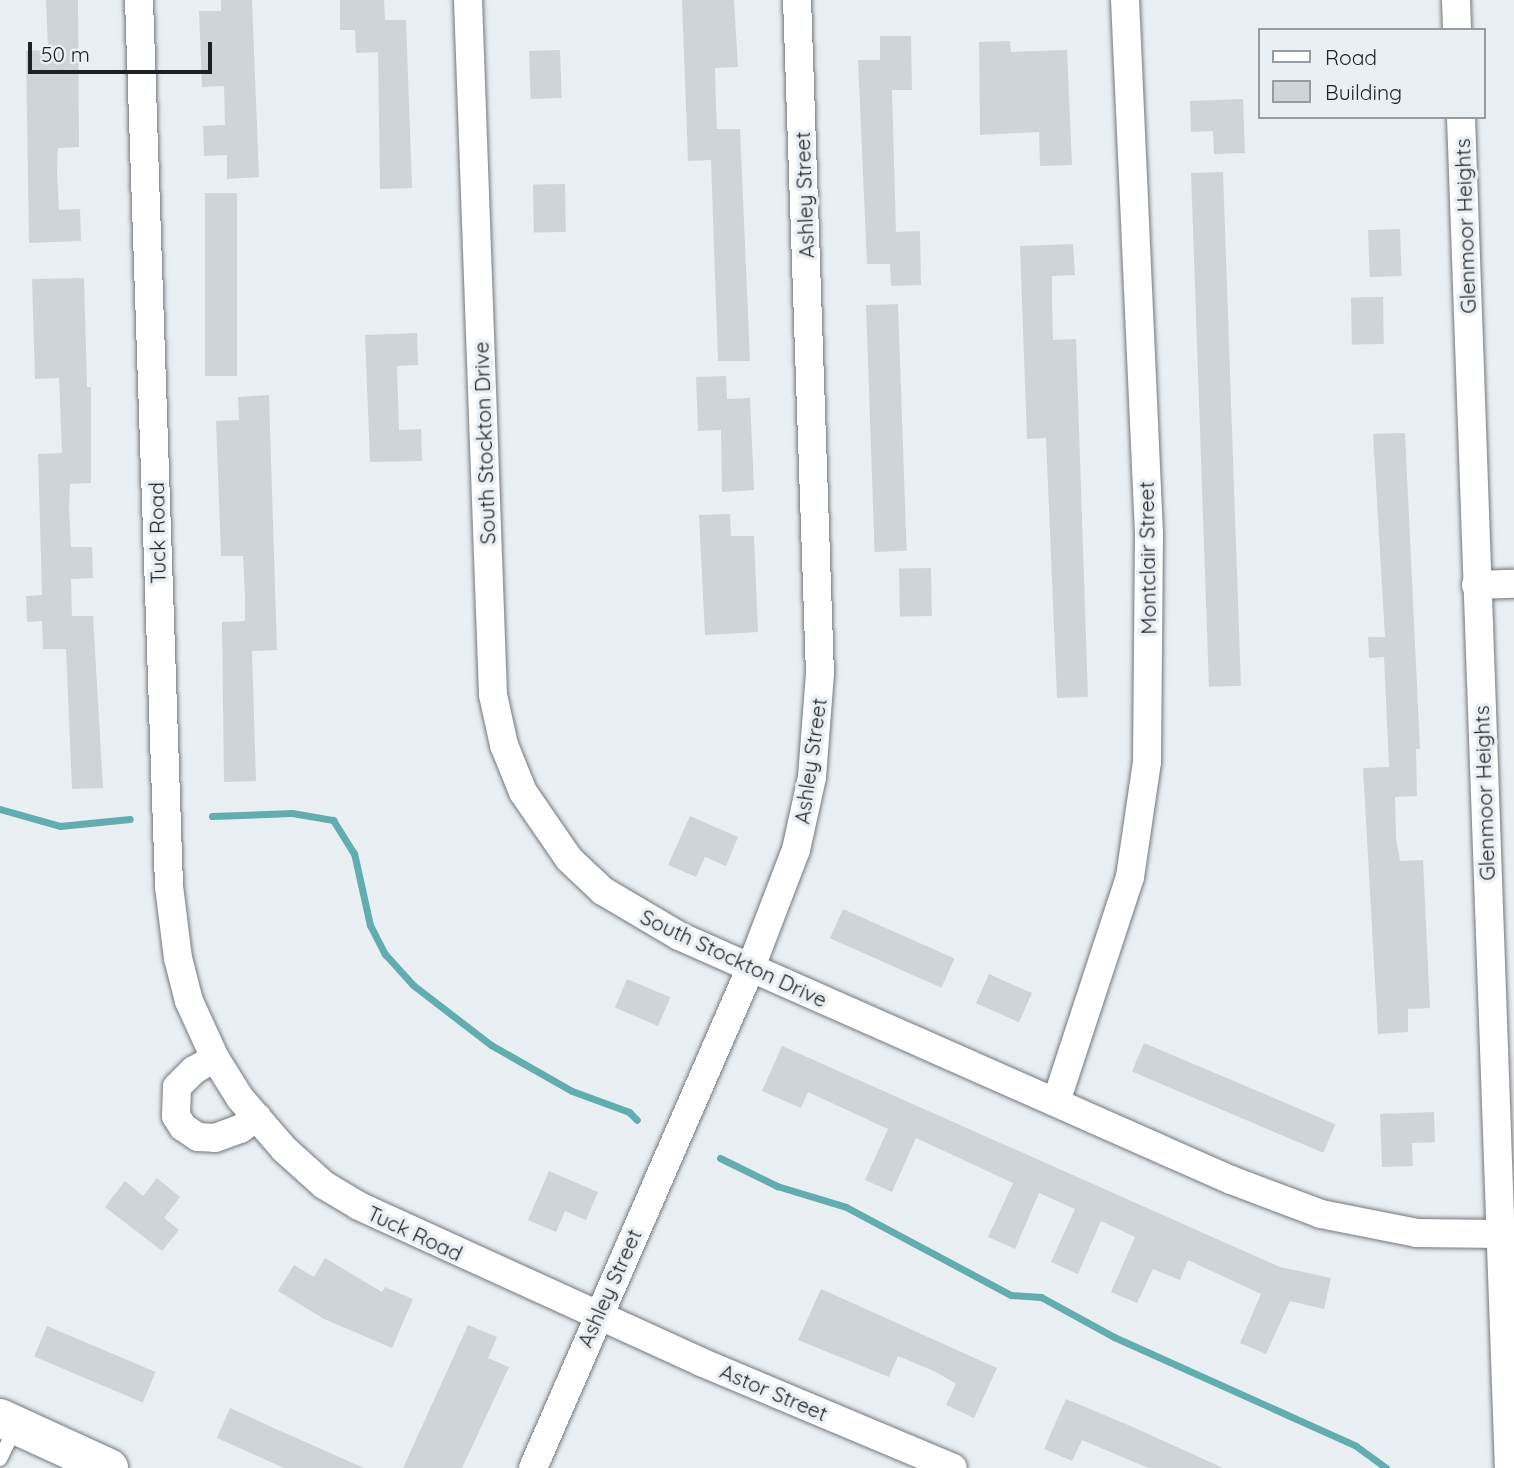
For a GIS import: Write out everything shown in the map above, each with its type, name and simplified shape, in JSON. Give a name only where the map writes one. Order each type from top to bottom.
[{"type":"street","name":"Tuck Road","points":[[139,0],[169,886],[186,990],[215,1059],[257,1117],[294,1158],[359,1206],[596,1315]]},
{"type":"street","name":"South Stockton Drive","points":[[468,0],[490,669],[504,745],[537,815],[569,859],[603,891],[647,920],[1056,1102],[1321,1214],[1417,1233],[1500,1234]]},
{"type":"street","name":"Ashley Street","points":[[533,1468],[596,1315],[751,967],[804,818],[819,709],[797,0]]},
{"type":"street","name":"Montclair Street","points":[[1056,1102],[1130,877],[1147,762],[1149,534],[1125,0]]},
{"type":"street","points":[[1456,0],[1457,28]]},
{"type":"street","name":"Glenmoor Heights","points":[[1461,119],[1510,1468]]},
{"type":"street","points":[[1476,585],[1514,584]]},
{"type":"street","points":[[215,1059],[194,1069],[177,1087],[176,1116],[183,1127],[198,1137],[215,1138],[240,1129],[257,1117]]},
{"type":"street","name":"Astor Street","points":[[596,1315],[953,1468]]},
{"type":"street","points":[[8,1421],[109,1468]]},
{"type":"lane","points":[[0,1459],[8,1421]]},
{"type":"building","points":[[46,0],[78,0],[79,147],[58,148],[57,171],[59,210],[80,209],[81,241],[29,243],[26,51],[48,50]]},
{"type":"building","points":[[221,0],[252,0],[259,177],[227,179],[227,155],[204,156],[203,126],[225,125],[224,86],[202,87],[199,11],[221,11]]},
{"type":"building","points":[[340,0],[384,0],[385,20],[406,20],[412,188],[380,189],[378,52],[356,53],[355,30],[340,30]]},
{"type":"building","points":[[682,0],[734,0],[738,67],[715,68],[716,107],[717,129],[740,129],[750,361],[718,361],[711,160],[688,161]]},
{"type":"building","points":[[880,36],[911,36],[912,90],[892,90],[896,232],[920,231],[921,285],[891,286],[890,264],[867,264],[858,60],[880,60]]},
{"type":"building","points":[[1010,41],[1011,52],[1067,50],[1072,165],[1040,166],[1039,132],[980,135],[979,42]]},
{"type":"building","points":[[560,50],[562,98],[531,99],[529,51]]},
{"type":"building","points":[[1243,99],[1245,153],[1214,154],[1213,131],[1191,132],[1190,101]]},
{"type":"building","points":[[1223,172],[1241,686],[1209,687],[1191,173]]},
{"type":"building","points":[[565,184],[566,232],[534,233],[533,185]]},
{"type":"building","points":[[205,193],[237,193],[237,376],[205,376]]},
{"type":"building","points":[[1400,229],[1402,276],[1370,277],[1368,230]]},
{"type":"building","points":[[1073,244],[1075,275],[1052,276],[1053,340],[1076,339],[1088,697],[1057,698],[1046,438],[1027,439],[1020,246]]},
{"type":"building","points":[[84,278],[87,387],[91,387],[91,483],[70,484],[69,506],[71,547],[92,547],[93,578],[71,579],[72,616],[93,616],[103,788],[72,789],[66,649],[43,649],[42,621],[27,622],[26,596],[42,595],[38,454],[62,453],[59,378],[35,379],[32,279]]},
{"type":"building","points":[[1383,297],[1384,344],[1352,345],[1351,298]]},
{"type":"building","points":[[898,304],[907,551],[875,552],[866,305]]},
{"type":"building","points":[[417,333],[418,365],[397,366],[399,430],[421,429],[422,461],[370,462],[365,335]]},
{"type":"building","points":[[726,376],[727,399],[750,398],[754,490],[722,492],[721,430],[698,431],[696,377]]},
{"type":"building","points":[[269,395],[277,650],[252,651],[256,781],[224,782],[222,622],[245,621],[245,597],[243,556],[221,556],[216,421],[239,420],[238,397]]},
{"type":"building","points":[[1405,433],[1420,749],[1416,749],[1417,796],[1395,797],[1396,838],[1400,861],[1423,860],[1430,1008],[1408,1009],[1408,1032],[1378,1034],[1363,768],[1389,767],[1384,657],[1369,658],[1368,637],[1385,637],[1373,434]]},
{"type":"building","points":[[730,514],[731,536],[754,536],[758,632],[705,635],[699,515]]},
{"type":"building","points":[[931,568],[932,616],[900,617],[899,569]]},
{"type":"building","points":[[690,816],[738,837],[726,866],[705,857],[696,877],[668,865]]},
{"type":"building","points":[[843,909],[954,959],[941,988],[830,938]]},
{"type":"building","points":[[989,974],[1032,993],[1019,1022],[976,1003]]},
{"type":"building","points":[[627,979],[670,997],[658,1026],[615,1008]]},
{"type":"building","points":[[1144,1043],[1335,1124],[1323,1153],[1132,1072]]},
{"type":"building","points":[[782,1046],[1280,1267],[1331,1278],[1324,1309],[1290,1301],[1266,1354],[1240,1343],[1261,1294],[1188,1260],[1180,1280],[1153,1269],[1137,1303],[1111,1292],[1135,1237],[1101,1221],[1078,1274],[1051,1262],[1075,1209],[1039,1193],[1015,1249],[988,1237],[1013,1183],[916,1138],[892,1192],[865,1180],[888,1129],[808,1092],[801,1108],[762,1091]]},
{"type":"building","points":[[1434,1112],[1435,1142],[1412,1143],[1413,1166],[1382,1167],[1380,1114]]},
{"type":"building","points":[[549,1171],[598,1192],[586,1220],[565,1211],[556,1232],[528,1220]]},
{"type":"building","points":[[157,1178],[180,1197],[164,1218],[179,1230],[162,1251],[105,1207],[125,1181],[143,1196]]},
{"type":"building","points":[[325,1258],[382,1292],[385,1287],[413,1299],[392,1348],[324,1319],[278,1291],[294,1265],[314,1277]]},
{"type":"building","points":[[821,1289],[997,1368],[974,1418],[946,1405],[956,1384],[936,1372],[898,1356],[889,1377],[798,1340]]},
{"type":"building","points":[[468,1325],[497,1337],[488,1358],[509,1367],[462,1468],[403,1468]]},
{"type":"building","points":[[47,1326],[156,1372],[143,1402],[34,1356]]},
{"type":"building","points":[[1066,1399],[1223,1468],[1148,1468],[1082,1440],[1072,1461],[1044,1449]]},
{"type":"building","points":[[230,1408],[364,1468],[284,1468],[217,1438]]},
{"type":"waterway","points":[[0,809],[60,826],[130,819]]},
{"type":"waterway","points":[[212,816],[292,813],[333,820],[354,853],[370,925],[385,954],[413,985],[491,1045],[572,1091],[629,1112],[637,1120]]},
{"type":"waterway","points":[[720,1158],[777,1186],[846,1207],[1011,1295],[1041,1297],[1114,1337],[1356,1446],[1386,1468]]}]
